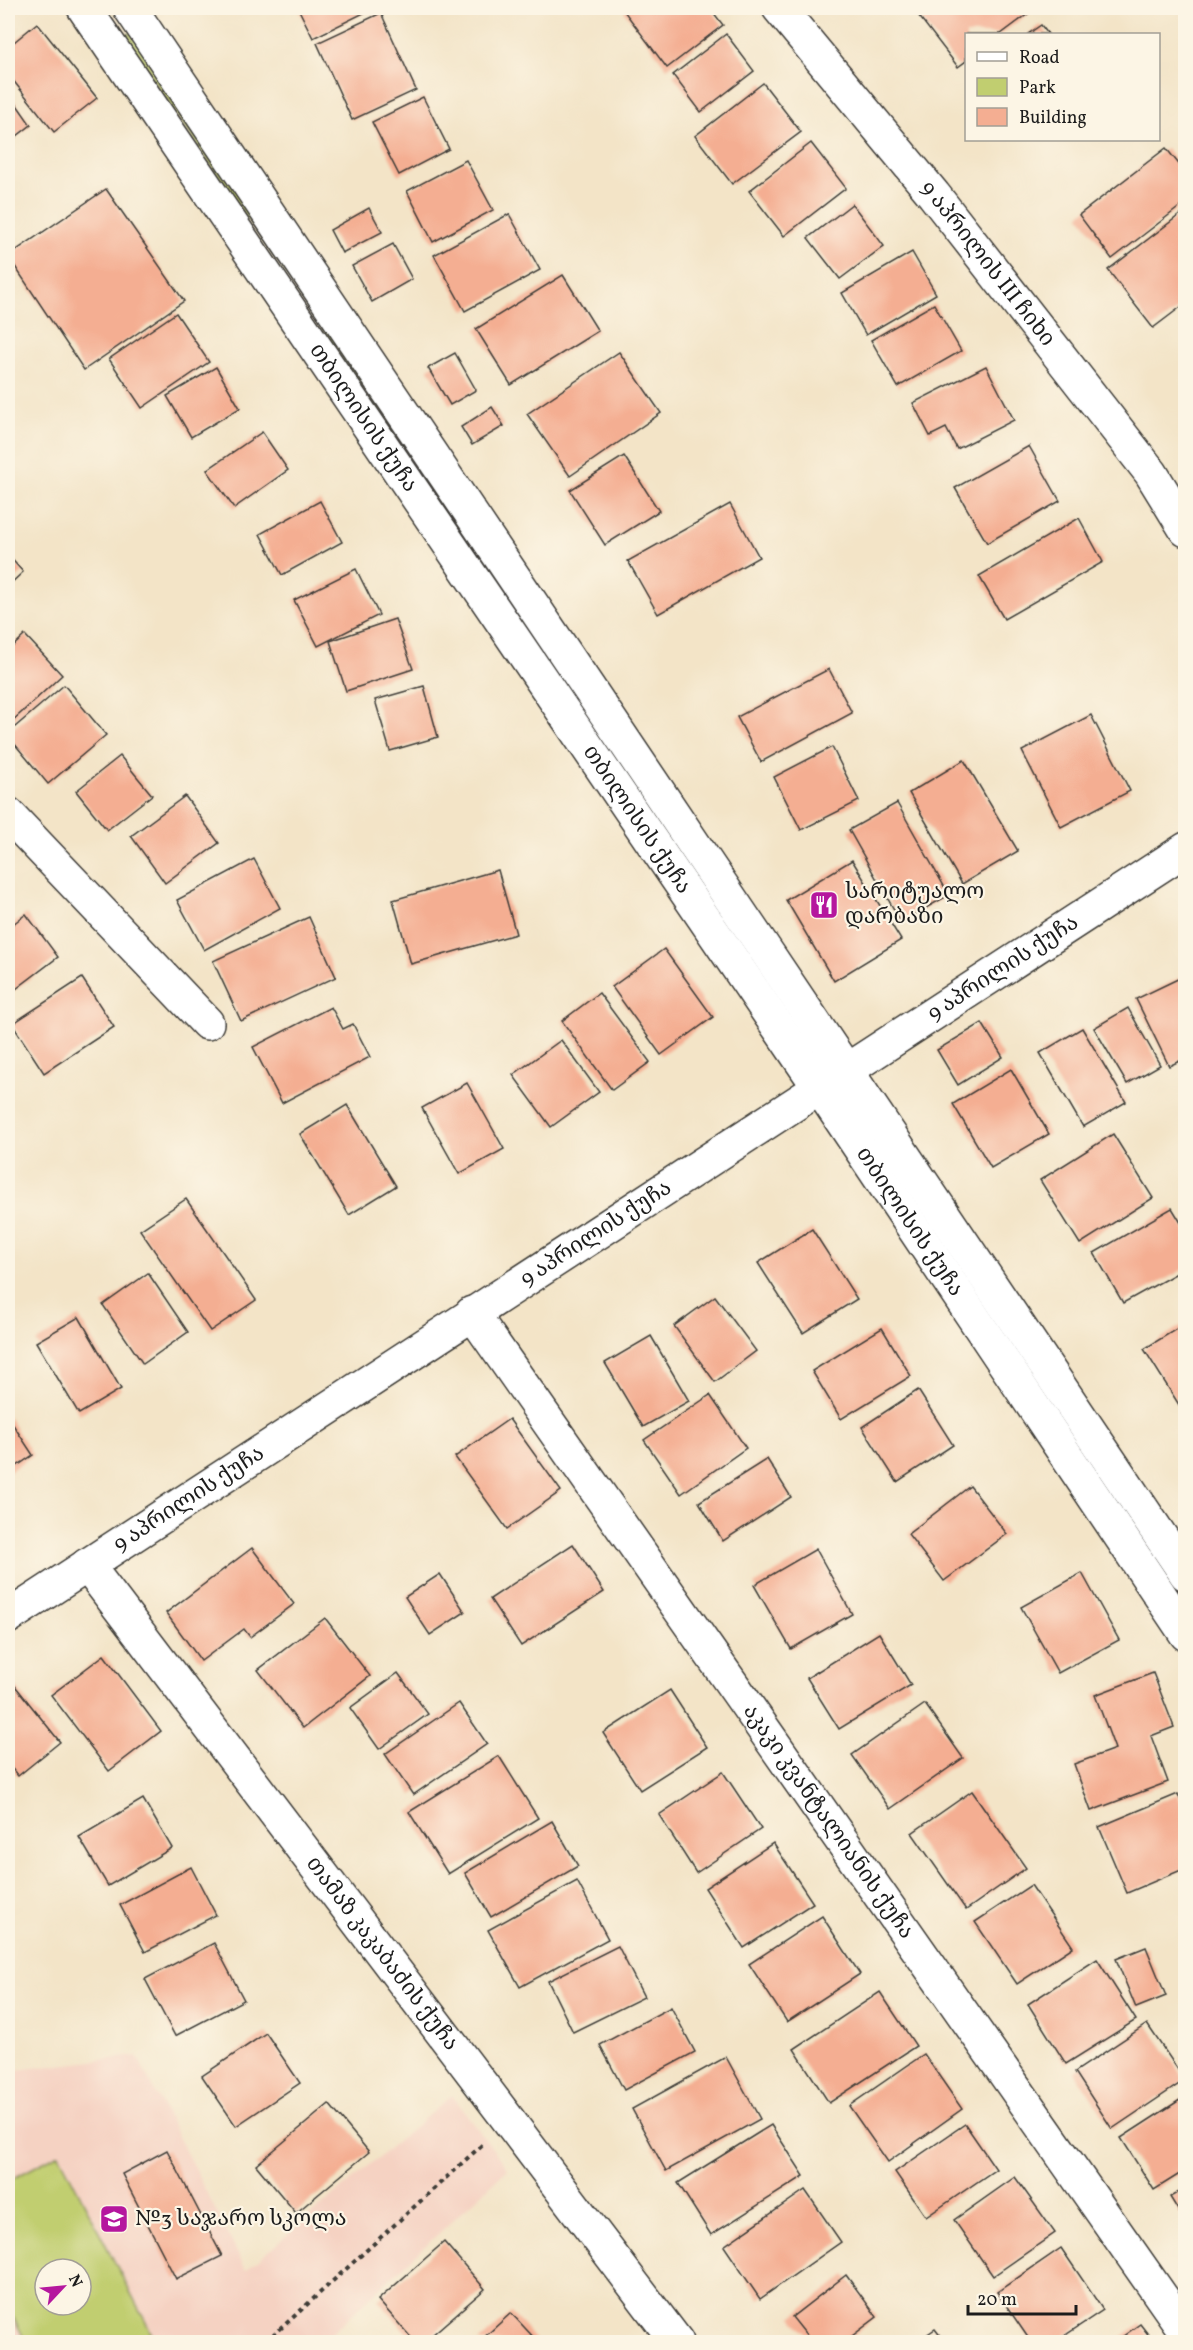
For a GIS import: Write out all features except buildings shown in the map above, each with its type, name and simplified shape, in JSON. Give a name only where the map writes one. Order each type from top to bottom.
[{"type":"street","name":"თბილისის ქუჩა","points":[[84,8],[819,1087],[1185,1634]]},
{"type":"street","name":"თბილისის ქუჩა","points":[[130,8],[1185,1574]]},
{"type":"street","name":"9 აპრილის III ჩიხი","points":[[779,8],[934,195],[1151,472],[1185,530]]},
{"type":"street","points":[[8,814],[207,1023]]},
{"type":"street","name":"9 აპრილის ქუჩა","points":[[8,1617],[472,1312],[1185,849]]},
{"type":"street","name":"აკაკი კვანტალიანის ქუჩა","points":[[472,1312],[1185,2332]]},
{"type":"street","name":"თამაზ კაკაბაძის ქუჩა","points":[[87,1565],[677,2343]]},
{"type":"path","points":[[266,2343],[483,2144],[505,2118]]},
{"type":"shaded area","name":"№3 საჯარო სკოლა","points":[[137,2056],[246,2270],[452,2095],[508,2169],[322,2342],[8,2342],[8,2071]]},
{"type":"green space","points":[[131,32],[778,999],[124,37]]},
{"type":"green space","points":[[59,2154],[156,2342],[26,2342],[8,2307],[8,2181]]},
{"type":"place","name":"სარიტუალო დარბაზი","points":[[824,905]]},
{"type":"place","name":"№3 საჯარო სკოლა","points":[[114,2219]]}]
